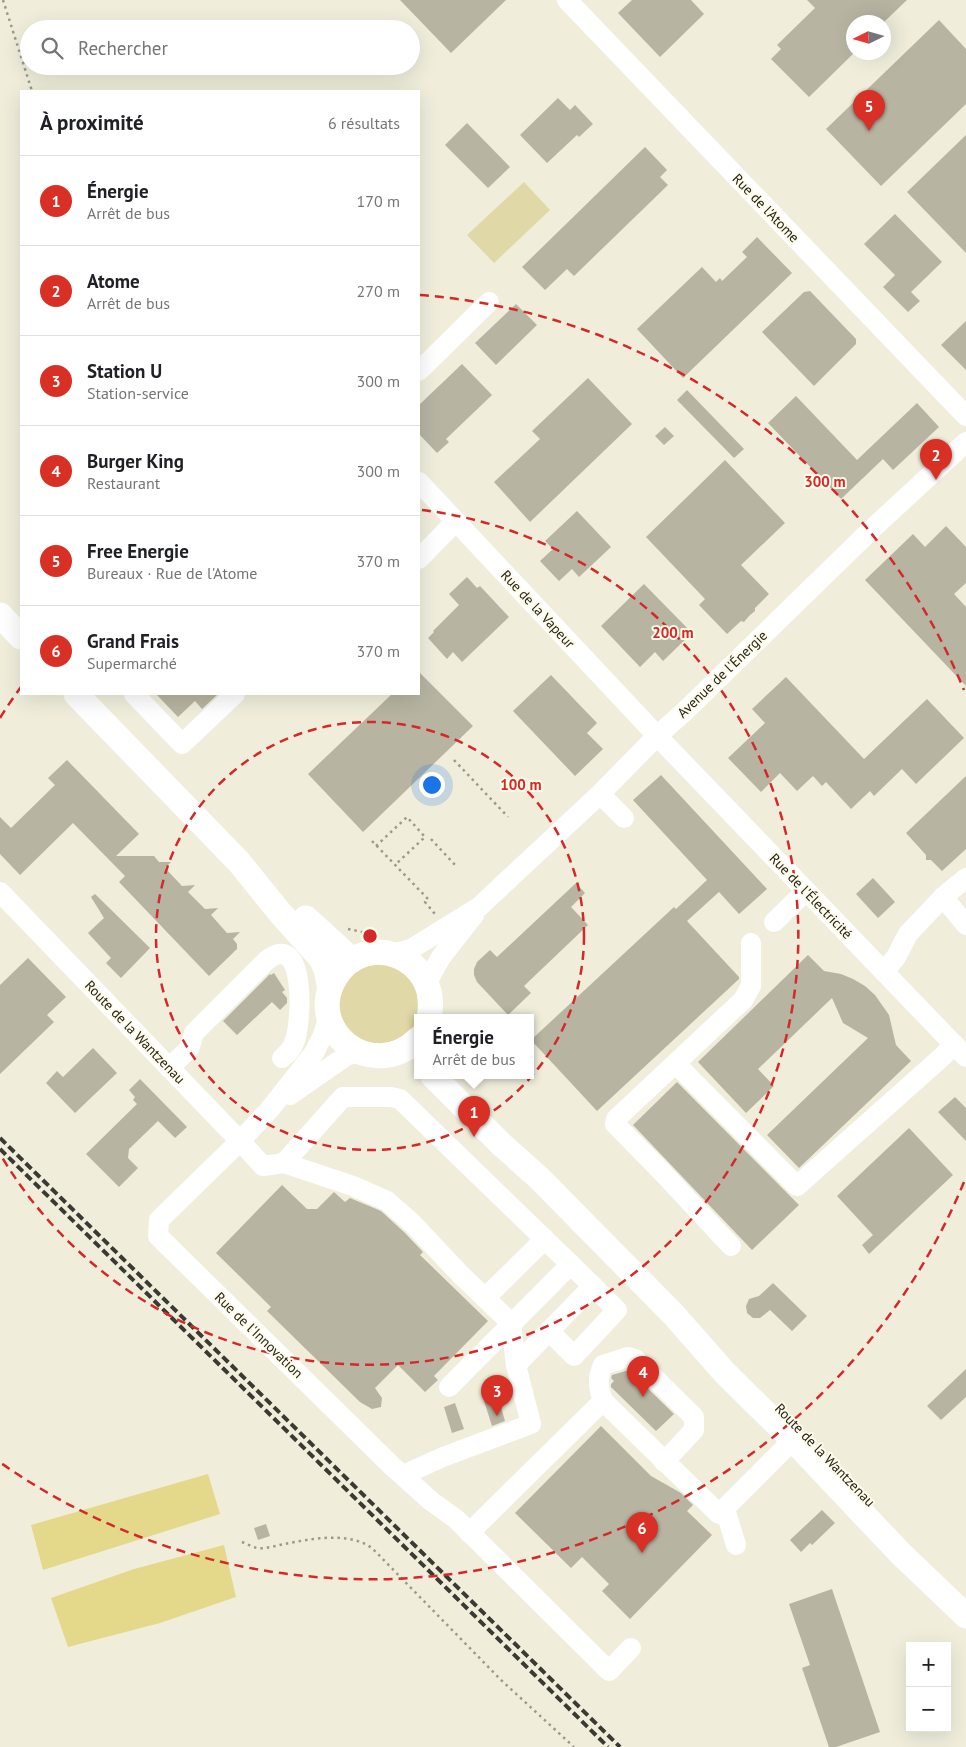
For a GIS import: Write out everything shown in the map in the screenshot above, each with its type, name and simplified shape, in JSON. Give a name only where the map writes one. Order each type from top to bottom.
[{"type":"main road","points":[[0,615],[20,636]]},
{"type":"main road","points":[[77,695],[239,862],[281,914],[320,957],[326,969],[330,989]]},
{"type":"main road","points":[[239,862],[292,903],[319,932],[352,960]]},
{"type":"main road","points":[[414,1043],[410,1047],[407,1059],[371,1056],[348,1046],[333,1028],[329,1016],[330,989],[335,978],[342,968],[352,960],[378,952],[392,954],[406,960],[418,969],[427,982],[431,995],[430,1014]]},
{"type":"main road","name":"Route de la Wantzenau","points":[[436,1079],[501,1144],[539,1178],[673,1314],[726,1373],[793,1440],[900,1553],[964,1614]]},
{"type":"main road","name":"Route de la Wantzenau","points":[[458,1079],[539,1178]]},
{"type":"main road","name":"Route de la Wantzenau","points":[[673,1314],[730,1359],[806,1434],[905,1538],[964,1614]]},
{"type":"street","name":"Rue de l'Atome","points":[[568,1],[966,416]]},
{"type":"street","points":[[420,370],[489,302]]},
{"type":"street","name":"Avenue de l'Énergie","points":[[427,982],[441,957],[479,907],[600,794],[657,736],[872,529],[966,442]]},
{"type":"street","name":"Rue de la Vapeur","points":[[420,483],[657,736]]},
{"type":"street","points":[[420,558],[455,522]]},
{"type":"street","points":[[135,695],[182,744],[235,695]]},
{"type":"street","name":"Rue de l'Électricité","points":[[657,736],[960,1050]]},
{"type":"street","points":[[600,794],[624,818]]},
{"type":"street","points":[[884,972],[896,957],[908,934],[943,896],[966,878]]},
{"type":"street","points":[[774,922],[806,891]]},
{"type":"street","name":"Route de la Wantzenau","points":[[0,892],[263,1166],[284,1163]]},
{"type":"street","points":[[943,896],[966,925]]},
{"type":"street","name":"Avenue de l'Énergie","points":[[392,954],[411,950],[479,907]]},
{"type":"street","points":[[731,1246],[615,1124],[616,1119],[743,1000],[751,986],[751,943]]},
{"type":"street","points":[[169,1068],[189,1049],[194,1033],[266,961],[277,954],[285,956],[288,984],[299,1011],[294,1043],[290,1051],[282,1058]]},
{"type":"street","points":[[240,1141],[270,1109],[314,1052],[323,1035],[329,1016]]},
{"type":"street","points":[[676,1064],[797,1186],[943,1056],[960,1050]]},
{"type":"street","points":[[270,1109],[328,1067],[346,1056],[359,1052]]},
{"type":"street","points":[[403,1475],[443,1457],[530,1424],[516,1365],[511,1323],[460,1274],[413,1224],[387,1201],[353,1186],[284,1163],[343,1097],[390,1097],[400,1099],[617,1310],[574,1356],[549,1331]]},
{"type":"street","name":"Rue de l'Innovation","points":[[240,1141],[159,1220],[158,1236],[403,1475],[462,1526],[609,1671],[631,1648]]},
{"type":"street","points":[[485,1298],[545,1239]]},
{"type":"street","points":[[449,1387],[571,1264]]},
{"type":"street","points":[[516,1365],[593,1286]]},
{"type":"street","points":[[664,1462],[694,1430],[694,1417],[635,1359],[628,1357],[603,1364],[599,1373],[598,1386],[602,1401],[664,1462],[719,1514],[793,1440]]},
{"type":"street","points":[[462,1526],[602,1401]]},
{"type":"street","points":[[725,1509],[736,1545]]},
{"type":"path","points":[[3,0],[20,53]]},
{"type":"path","points":[[27,75],[32,90]]},
{"type":"path","points":[[454,760],[508,817]]},
{"type":"path","points":[[376,846],[406,817],[424,836],[395,864]]},
{"type":"path","points":[[431,840],[456,866]]},
{"type":"path","points":[[372,841],[428,899],[425,902],[438,917]]},
{"type":"path","points":[[347,929],[370,933]]},
{"type":"path","points":[[242,1542],[255,1548],[266,1548],[338,1538],[364,1542],[405,1581],[501,1680],[574,1747]]},
{"type":"shaded area","points":[[524,182],[550,210],[494,263],[467,235]]},
{"type":"shaded area","points":[[392,961],[417,983],[418,1014],[414,1014],[414,1025],[406,1035],[396,1042],[374,1046],[345,1031],[334,999],[359,963]]},
{"type":"shaded area","points":[[208,1474],[220,1514],[43,1570],[31,1525]]},
{"type":"shaded area","points":[[224,1545],[236,1597],[160,1623],[68,1647],[51,1598],[134,1569]]},
{"type":"building","points":[[400,0],[506,0],[451,53]]},
{"type":"building","points":[[632,0],[691,0],[704,14],[660,57],[618,13]]},
{"type":"building","points":[[807,0],[907,0],[891,15],[846,15],[847,60],[809,97],[771,59],[781,49],[777,45],[815,8]]},
{"type":"building","points":[[939,20],[966,49],[966,104],[881,186],[826,129]]},
{"type":"building","points":[[558,98],[570,110],[575,105],[593,124],[579,137],[577,135],[547,163],[520,135]]},
{"type":"building","points":[[467,123],[510,167],[488,188],[445,145]]},
{"type":"building","points":[[966,135],[966,253],[907,192]]},
{"type":"building","points":[[645,147],[667,170],[660,177],[668,185],[574,276],[567,269],[545,290],[522,267]]},
{"type":"building","points":[[895,214],[942,262],[911,292],[920,301],[908,312],[883,287],[895,275],[864,244]]},
{"type":"building","points":[[757,237],[792,273],[683,378],[637,329],[702,267],[716,282],[720,278],[722,281],[747,257],[742,252]]},
{"type":"building","points":[[810,291],[856,339],[856,344],[814,386],[762,332],[804,292]]},
{"type":"building","points":[[516,304],[537,325],[496,365],[475,343]]},
{"type":"building","points":[[966,321],[966,370],[941,345]]},
{"type":"building","points":[[462,364],[492,395],[446,439],[449,442],[437,453],[420,435],[420,404]]},
{"type":"building","points":[[588,378],[632,424],[530,522],[494,482],[540,439],[532,431]]},
{"type":"building","points":[[687,390],[744,449],[734,458],[677,400]]},
{"type":"building","points":[[796,396],[857,460],[917,403],[939,427],[893,470],[883,459],[841,499],[768,423]]},
{"type":"building","points":[[665,427],[674,436],[664,445],[655,436]]},
{"type":"building","points":[[725,460],[785,523],[741,565],[769,594],[744,622],[741,621],[727,634],[699,605],[705,599],[646,537]]},
{"type":"building","points":[[577,511],[611,547],[579,577],[572,569],[559,581],[540,561],[553,549],[545,541]]},
{"type":"building","points":[[946,526],[966,547],[966,583],[954,594],[966,607],[966,686],[865,580],[913,534],[925,547]]},
{"type":"building","points":[[467,577],[477,588],[480,586],[509,617],[462,662],[453,652],[447,659],[428,638],[459,605],[449,594]]},
{"type":"building","points":[[644,584],[692,633],[663,661],[655,652],[640,667],[601,626]]},
{"type":"building","points":[[420,673],[473,726],[363,832],[308,774],[391,695],[420,695]]},
{"type":"building","points":[[551,675],[597,723],[587,733],[603,749],[575,776],[513,711]]},
{"type":"building","points":[[786,677],[864,759],[927,699],[964,738],[916,784],[902,769],[874,796],[870,791],[851,809],[826,782],[822,786],[813,776],[797,791],[780,773],[761,792],[728,758],[765,723],[752,709]]},
{"type":"building","points":[[157,695],[217,695],[202,709],[195,701],[178,717]]},
{"type":"building","points":[[67,760],[139,834],[116,856],[154,856],[159,862],[171,862],[165,868],[182,886],[195,885],[188,892],[205,909],[218,908],[211,915],[227,933],[240,932],[233,939],[237,944],[237,949],[209,976],[119,882],[125,876],[73,823],[20,875],[0,854],[0,817],[11,828],[55,785],[48,778]]},
{"type":"building","points":[[661,775],[767,889],[739,914],[719,892],[687,921],[739,979],[597,1111],[534,1043],[534,1037],[674,907],[676,909],[707,880],[633,800]]},
{"type":"building","points":[[966,776],[966,849],[942,871],[931,860],[926,860],[926,855],[906,833]]},
{"type":"building","points":[[873,878],[895,902],[878,918],[856,894]]},
{"type":"building","points":[[576,883],[585,893],[571,907],[588,925],[524,986],[531,993],[509,1014],[477,982],[474,975],[477,962],[490,950],[497,957]]},
{"type":"building","points":[[95,894],[150,948],[121,978],[106,963],[111,958],[88,933],[104,918],[91,897]]},
{"type":"building","points":[[808,955],[824,971],[841,974],[853,979],[875,995],[889,1015],[896,1045],[911,1061],[799,1168],[767,1135],[868,1038],[843,1023],[832,998],[758,1069],[774,1086],[746,1113],[698,1062]]},
{"type":"building","points":[[28,958],[66,997],[47,1015],[54,1022],[0,1074],[0,985]]},
{"type":"building","points":[[274,973],[285,990],[282,992],[287,998],[287,1003],[280,1010],[272,1002],[237,1035],[223,1021],[270,974]]},
{"type":"building","points":[[93,1048],[117,1073],[75,1113],[46,1083],[57,1071],[63,1077]]},
{"type":"building","points":[[140,1079],[187,1127],[175,1138],[158,1121],[129,1149],[128,1158],[138,1168],[119,1187],[86,1154],[137,1104],[133,1100],[135,1097],[129,1090]]},
{"type":"building","points":[[677,1082],[799,1205],[752,1250],[633,1125]]},
{"type":"building","points":[[955,1097],[966,1108],[966,1141],[938,1112]]},
{"type":"building","points":[[909,1128],[953,1175],[869,1254],[862,1245],[873,1235],[837,1196]]},
{"type":"building","points":[[282,1185],[307,1209],[317,1209],[334,1192],[345,1202],[350,1198],[381,1211],[423,1252],[420,1255],[488,1321],[434,1376],[438,1380],[425,1392],[398,1365],[375,1388],[382,1398],[381,1407],[372,1409],[360,1402],[267,1311],[271,1307],[216,1253]]},
{"type":"building","points":[[773,1283],[807,1316],[792,1331],[770,1310],[760,1318],[753,1318],[747,1313],[746,1306],[749,1299],[759,1296]]},
{"type":"building","points":[[966,1369],[966,1397],[941,1420],[927,1406]]},
{"type":"building","points":[[629,1370],[674,1414],[656,1431],[611,1387],[614,1381],[611,1378],[612,1375]]},
{"type":"building","points":[[498,1397],[505,1421],[492,1426],[484,1401]]},
{"type":"building","points":[[455,1403],[464,1429],[452,1433],[444,1407]]},
{"type":"building","points":[[601,1426],[651,1476],[681,1493],[693,1505],[687,1511],[712,1535],[630,1619],[602,1591],[609,1584],[582,1557],[571,1568],[515,1513]]},
{"type":"building","points":[[822,1510],[835,1523],[812,1545],[810,1543],[801,1552],[790,1540]]},
{"type":"building","points":[[266,1524],[270,1536],[258,1540],[254,1528]]},
{"type":"building","points":[[832,1589],[880,1732],[836,1747],[829,1747],[802,1668],[810,1665],[789,1604]]},
{"type":"railway","points":[[0,1138],[620,1747]]},
{"type":"railway","points":[[0,1149],[608,1747]]},
{"type":"place","name":"Free Energie","points":[[869,131]]},
{"type":"place","name":"Atome","points":[[936,480]]},
{"type":"place","name":"Énergie","points":[[474,1137]]},
{"type":"place","name":"Burger King","points":[[643,1397]]},
{"type":"place","name":"Station U","points":[[497,1416]]},
{"type":"place","name":"Grand Frais","points":[[642,1553]]}]
